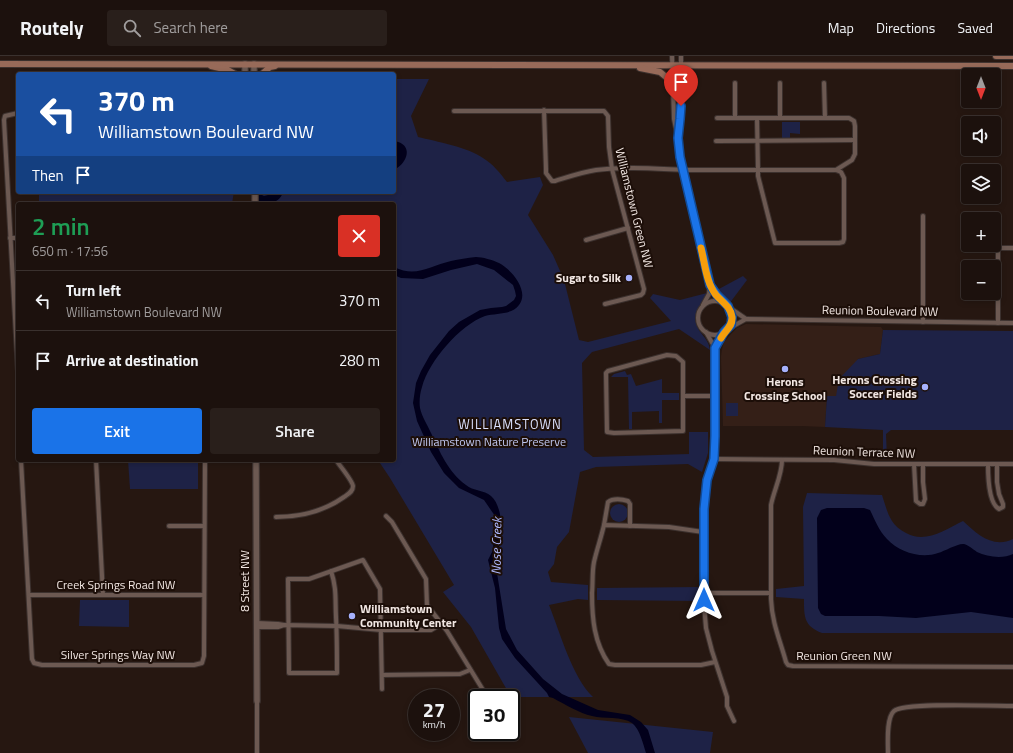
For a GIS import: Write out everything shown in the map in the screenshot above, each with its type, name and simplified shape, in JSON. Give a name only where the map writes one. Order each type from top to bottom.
[{"type":"main road","points":[[244,56],[244,64]]},
{"type":"main road","points":[[254,56],[254,64]]},
{"type":"main road","points":[[996,56],[1013,56]]},
{"type":"main road","points":[[201,63],[232,72]]},
{"type":"main road","points":[[0,64],[201,63],[1013,66]]},
{"type":"main road","points":[[264,72],[270,67],[283,64]]},
{"type":"main road","points":[[629,65],[660,72],[672,82]]},
{"type":"street","points":[[672,56],[674,119],[682,170],[710,285],[729,308],[746,319]]},
{"type":"street","points":[[678,138],[680,119],[681,56]]},
{"type":"street","points":[[244,64],[245,72]]},
{"type":"street","points":[[254,64],[254,72]]},
{"type":"street","points":[[735,83],[735,118]]},
{"type":"street","points":[[780,83],[780,118]]},
{"type":"street","points":[[824,83],[824,118]]},
{"type":"street","points":[[544,110],[546,168],[548,178],[555,181],[586,171],[612,168],[682,170],[758,170],[836,170],[841,172],[844,178],[843,242],[775,243],[758,176],[758,170],[757,141],[757,118]]},
{"type":"street","name":"Williamstown Green NW","points":[[454,111],[604,111],[608,116],[609,147],[612,168],[643,285],[643,293],[638,296],[605,304]]},
{"type":"street","points":[[16,113],[5,116],[4,120],[10,238],[16,312]]},
{"type":"street","points":[[717,118],[849,118],[854,121],[855,126],[855,154],[852,160],[836,170]]},
{"type":"street","points":[[716,141],[855,140]]},
{"type":"street","points":[[923,216],[923,322]]},
{"type":"street","points":[[586,240],[628,228]]},
{"type":"street","points":[[10,238],[16,238]]},
{"type":"street","points":[[1001,248],[1013,248]]},
{"type":"street","points":[[998,252],[998,323]]},
{"type":"street","points":[[710,285],[698,318],[701,328],[706,332],[715,348],[714,459],[707,480],[703,532],[704,593],[706,628],[715,662],[727,697],[727,706],[734,721]]},
{"type":"street","points":[[703,305],[714,301],[724,303]]},
{"type":"street","points":[[715,348],[732,322],[729,308]]},
{"type":"street","name":"Reunion Boulevard NW","points":[[726,331],[737,323],[746,319],[1013,323]]},
{"type":"street","points":[[706,332],[717,335],[726,331]]},
{"type":"street","points":[[667,356],[676,356],[683,362],[683,396],[683,431],[607,432],[606,373],[608,371],[667,356]]},
{"type":"street","points":[[683,396],[715,396]]},
{"type":"street","name":"Reunion Terrace NW","points":[[714,459],[834,460],[874,464],[1013,464]]},
{"type":"street","name":"Reunion Green NW","points":[[782,460],[780,476],[773,494],[772,505],[771,593],[773,622],[780,647],[788,665],[1013,667]]},
{"type":"street","name":"Silver Springs Way NW","points":[[21,462],[32,659],[34,663],[42,665],[197,665],[204,661],[204,462]]},
{"type":"street","points":[[96,462],[103,595]]},
{"type":"street","name":"8 Street NW","points":[[256,462],[257,701]]},
{"type":"street","points":[[276,517],[306,515],[336,503],[351,492],[353,490],[353,483],[337,462]]},
{"type":"street","points":[[914,464],[916,501],[920,504],[923,504],[925,499],[923,464]]},
{"type":"street","points":[[988,464],[993,503],[995,507],[999,509],[1003,507],[1003,504],[998,488],[997,464]]},
{"type":"street","points":[[630,526],[630,504],[628,501],[611,500],[608,502],[592,573],[592,611],[594,629],[606,660],[609,664],[616,666],[701,666],[715,662]]},
{"type":"street","points":[[386,516],[392,522],[426,579],[427,605],[440,624],[447,631],[482,689]]},
{"type":"street","points":[[604,525],[669,527],[703,532]]},
{"type":"street","points":[[169,526],[204,526]]},
{"type":"street","points":[[331,571],[335,584],[337,673],[289,673],[286,625],[288,580],[309,579],[331,571],[363,560],[380,589],[382,689]]},
{"type":"street","points":[[704,593],[771,593]]},
{"type":"street","name":"Creek Springs Road NW","points":[[29,595],[204,595]]},
{"type":"street","points":[[257,625],[278,624],[337,626],[381,630],[431,630],[440,624]]},
{"type":"street","points":[[382,675],[460,674],[470,670]]},
{"type":"street","points":[[257,701],[257,753]]},
{"type":"street","points":[[888,753],[888,725],[890,717],[894,711],[903,707],[1013,706]]},
{"type":"shaded area","name":"Herons Crossing School","points":[[746,324],[881,327],[883,330],[880,354],[858,359],[836,396],[827,396],[825,427],[723,426],[722,349],[724,342],[731,334],[737,328]]},
{"type":"green space","name":"Williamstown Nature Preserve","points":[[396,79],[429,79],[411,116],[418,137],[452,145],[477,154],[487,160],[507,182],[540,177],[543,185],[528,215],[553,255],[564,280],[579,340],[588,342],[671,321],[650,298],[653,294],[680,300],[707,293],[698,310],[696,321],[699,330],[709,345],[710,350],[679,329],[592,352],[582,363],[584,450],[593,457],[689,454],[689,432],[708,432],[708,453],[702,472],[688,464],[596,467],[580,472],[569,532],[557,547],[554,564],[548,572],[551,582],[588,585],[588,600],[578,599],[549,605],[573,666],[579,678],[593,697],[520,697],[520,689],[506,689],[471,627],[443,592],[454,585],[379,462],[396,462],[396,202],[262,202],[262,194],[396,194]]},
{"type":"green space","points":[[782,122],[800,122],[800,134],[790,133],[790,138],[782,138]]},
{"type":"green space","points":[[39,194],[234,194],[232,202],[39,202]]},
{"type":"green space","points":[[743,276],[747,280],[729,304],[721,297],[717,290]]},
{"type":"green space","name":"Herons Crossing Soccer Fields","points":[[883,330],[1013,331],[1013,430],[891,430],[886,434],[887,459],[883,459],[883,430],[825,427],[827,396],[836,396],[839,379],[858,359],[880,354]]},
{"type":"green space","points":[[625,371],[627,375],[631,374],[636,386],[662,379],[662,393],[679,393],[679,400],[662,400],[662,423],[659,423],[659,411],[632,412],[632,429],[629,429],[628,377],[611,377],[614,374]]},
{"type":"green space","points":[[726,403],[738,403],[738,416],[726,416]]},
{"type":"green space","points":[[128,462],[198,462],[198,489],[130,489]]},
{"type":"green space","points":[[807,493],[882,495],[887,512],[893,523],[902,531],[913,536],[928,536],[942,532],[963,521],[986,539],[1006,542],[1013,539],[1013,633],[822,633],[816,630],[808,624],[806,620],[804,599],[776,597],[776,589],[804,586],[803,507]]},
{"type":"green space","points":[[615,504],[623,504],[628,509],[626,520],[623,522],[615,522],[610,517],[610,509]]},
{"type":"green space","points":[[701,587],[701,601],[597,600],[597,588]]},
{"type":"green space","points":[[80,600],[129,600],[129,627],[79,626]]},
{"type":"green space","points":[[569,717],[713,732],[710,753],[588,753]]},
{"type":"water","points":[[396,142],[404,146],[407,154],[403,163],[396,169],[396,160]]},
{"type":"water","points":[[258,194],[264,196],[282,194],[279,199],[273,202],[258,201]]},
{"type":"water","name":"Nose Creek","points":[[476,257],[484,258],[504,266],[518,281],[521,287],[522,299],[519,305],[512,311],[485,316],[466,327],[438,355],[431,366],[420,394],[420,408],[422,414],[449,468],[469,487],[491,496],[497,505],[500,513],[501,524],[497,573],[506,629],[517,650],[543,679],[562,694],[598,710],[630,715],[641,722],[648,730],[655,753],[646,753],[641,737],[632,723],[618,718],[587,715],[549,697],[515,658],[502,639],[499,628],[495,588],[488,560],[493,550],[495,516],[484,500],[459,488],[444,473],[431,452],[417,421],[413,403],[416,383],[430,355],[449,331],[459,322],[480,310],[506,306],[514,300],[516,296],[513,285],[494,270],[477,264],[423,279],[401,278],[396,276],[396,268],[402,270],[416,271]]},
{"type":"water","points":[[827,508],[864,508],[870,510],[879,529],[892,544],[904,551],[918,555],[931,555],[961,544],[969,546],[977,552],[990,556],[1000,557],[1013,554],[1013,618],[971,612],[916,618],[825,616],[821,614],[818,608],[817,518],[821,510]]},
{"type":"slow traffic","points":[[701,248],[710,285],[731,311],[731,325],[727,331],[724,332],[721,338]]},
{"type":"place","name":"Sugar to Silk","points":[[629,278]]},
{"type":"place","name":"Herons Crossing School","points":[[785,369]]},
{"type":"place","name":"Herons Crossing Soccer Fields","points":[[925,387]]},
{"type":"place","name":"Williamstown Community Center","points":[[352,616]]},
{"type":"district","name":"WILLIAMSTOWN","points":[[510,424]]},
{"type":"route","points":[[681,106],[678,138],[683,175],[710,285],[728,306],[732,317],[731,325],[727,331],[724,332],[715,348],[714,459],[707,480],[704,509],[704,600]]}]
